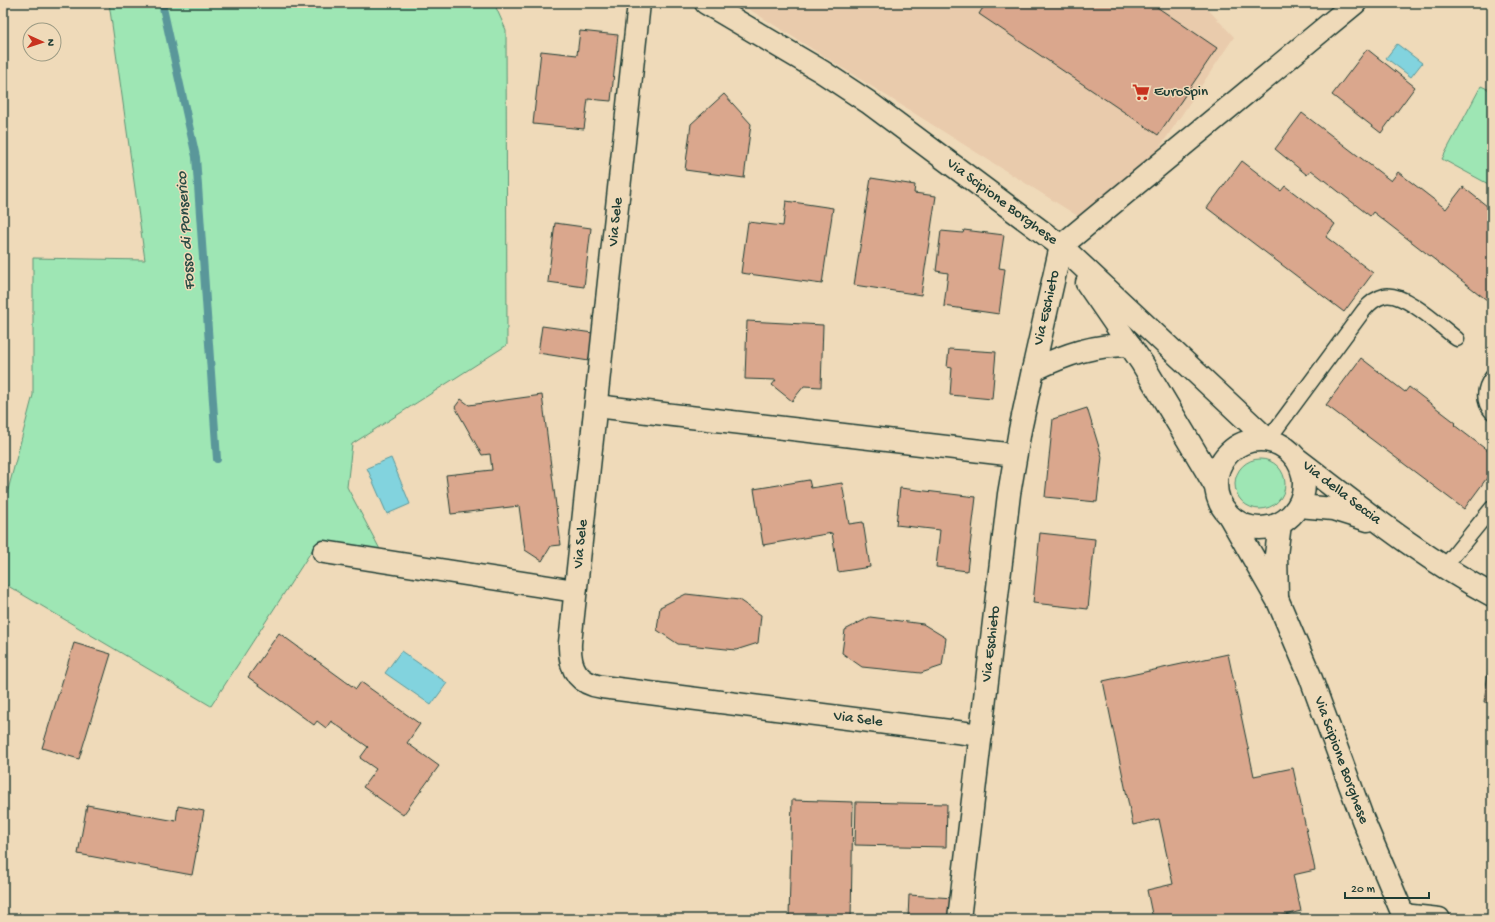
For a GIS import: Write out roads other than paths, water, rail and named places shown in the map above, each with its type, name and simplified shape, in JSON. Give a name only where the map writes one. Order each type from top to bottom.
[{"type":"street","name":"Via Sele","points":[[640,3],[575,591],[570,648],[574,671],[580,678],[594,686],[981,735]]},
{"type":"street","name":"Via Scipione Borghese","points":[[706,3],[821,71],[868,102],[1061,246],[1268,440]]},
{"type":"street","points":[[1215,485],[1217,472],[1222,460],[1231,450],[1242,443],[1255,439],[1279,443],[1290,450],[1298,459],[1303,470],[1305,483],[1304,495],[1299,506],[1291,516],[1280,524],[1267,528],[1254,528],[1241,524],[1230,517],[1222,508],[1215,485],[1174,415],[1130,345],[1061,246],[1355,3]]},
{"type":"street","name":"Via Eschieto","points":[[959,919],[1015,455],[1061,246]]},
{"type":"street","name":"Via Eschieto","points":[[1033,370],[1060,357],[1083,349],[1111,345],[1130,345]]},
{"type":"street","points":[[596,406],[1015,455]]},
{"type":"street","name":"Via della Seccia","points":[[1298,459],[1385,527],[1492,595]]},
{"type":"street","name":"Via della Seccia","points":[[1299,506],[1342,511],[1385,527]]},
{"type":"street","name":"Via Scipione Borghese","points":[[1230,517],[1278,601],[1310,676],[1363,820],[1404,917]]},
{"type":"street","name":"Via Scipione Borghese","points":[[1278,601],[1276,555],[1280,524]]},
{"type":"street","points":[[324,552],[575,591]]},
{"type":"street","points":[[1404,917],[1439,919]]},
{"type":"lane","points":[[1268,440],[1364,310],[1384,296],[1401,298],[1456,339]]},
{"type":"lane","points":[[1492,376],[1485,396],[1486,403],[1492,412]]},
{"type":"lane","points":[[1445,566],[1492,508]]},
{"type":"water","points":[[1397,44],[1422,63],[1411,77],[1386,58]]},
{"type":"water","points":[[391,458],[410,504],[387,514],[367,468]]},
{"type":"water","points":[[401,651],[447,683],[431,705],[385,673]]},
{"type":"waterway","name":"Fosso di Ponserico","points":[[162,3],[196,157],[217,459]]},
{"type":"place","name":"EuroSpin","points":[[1141,92]]}]
